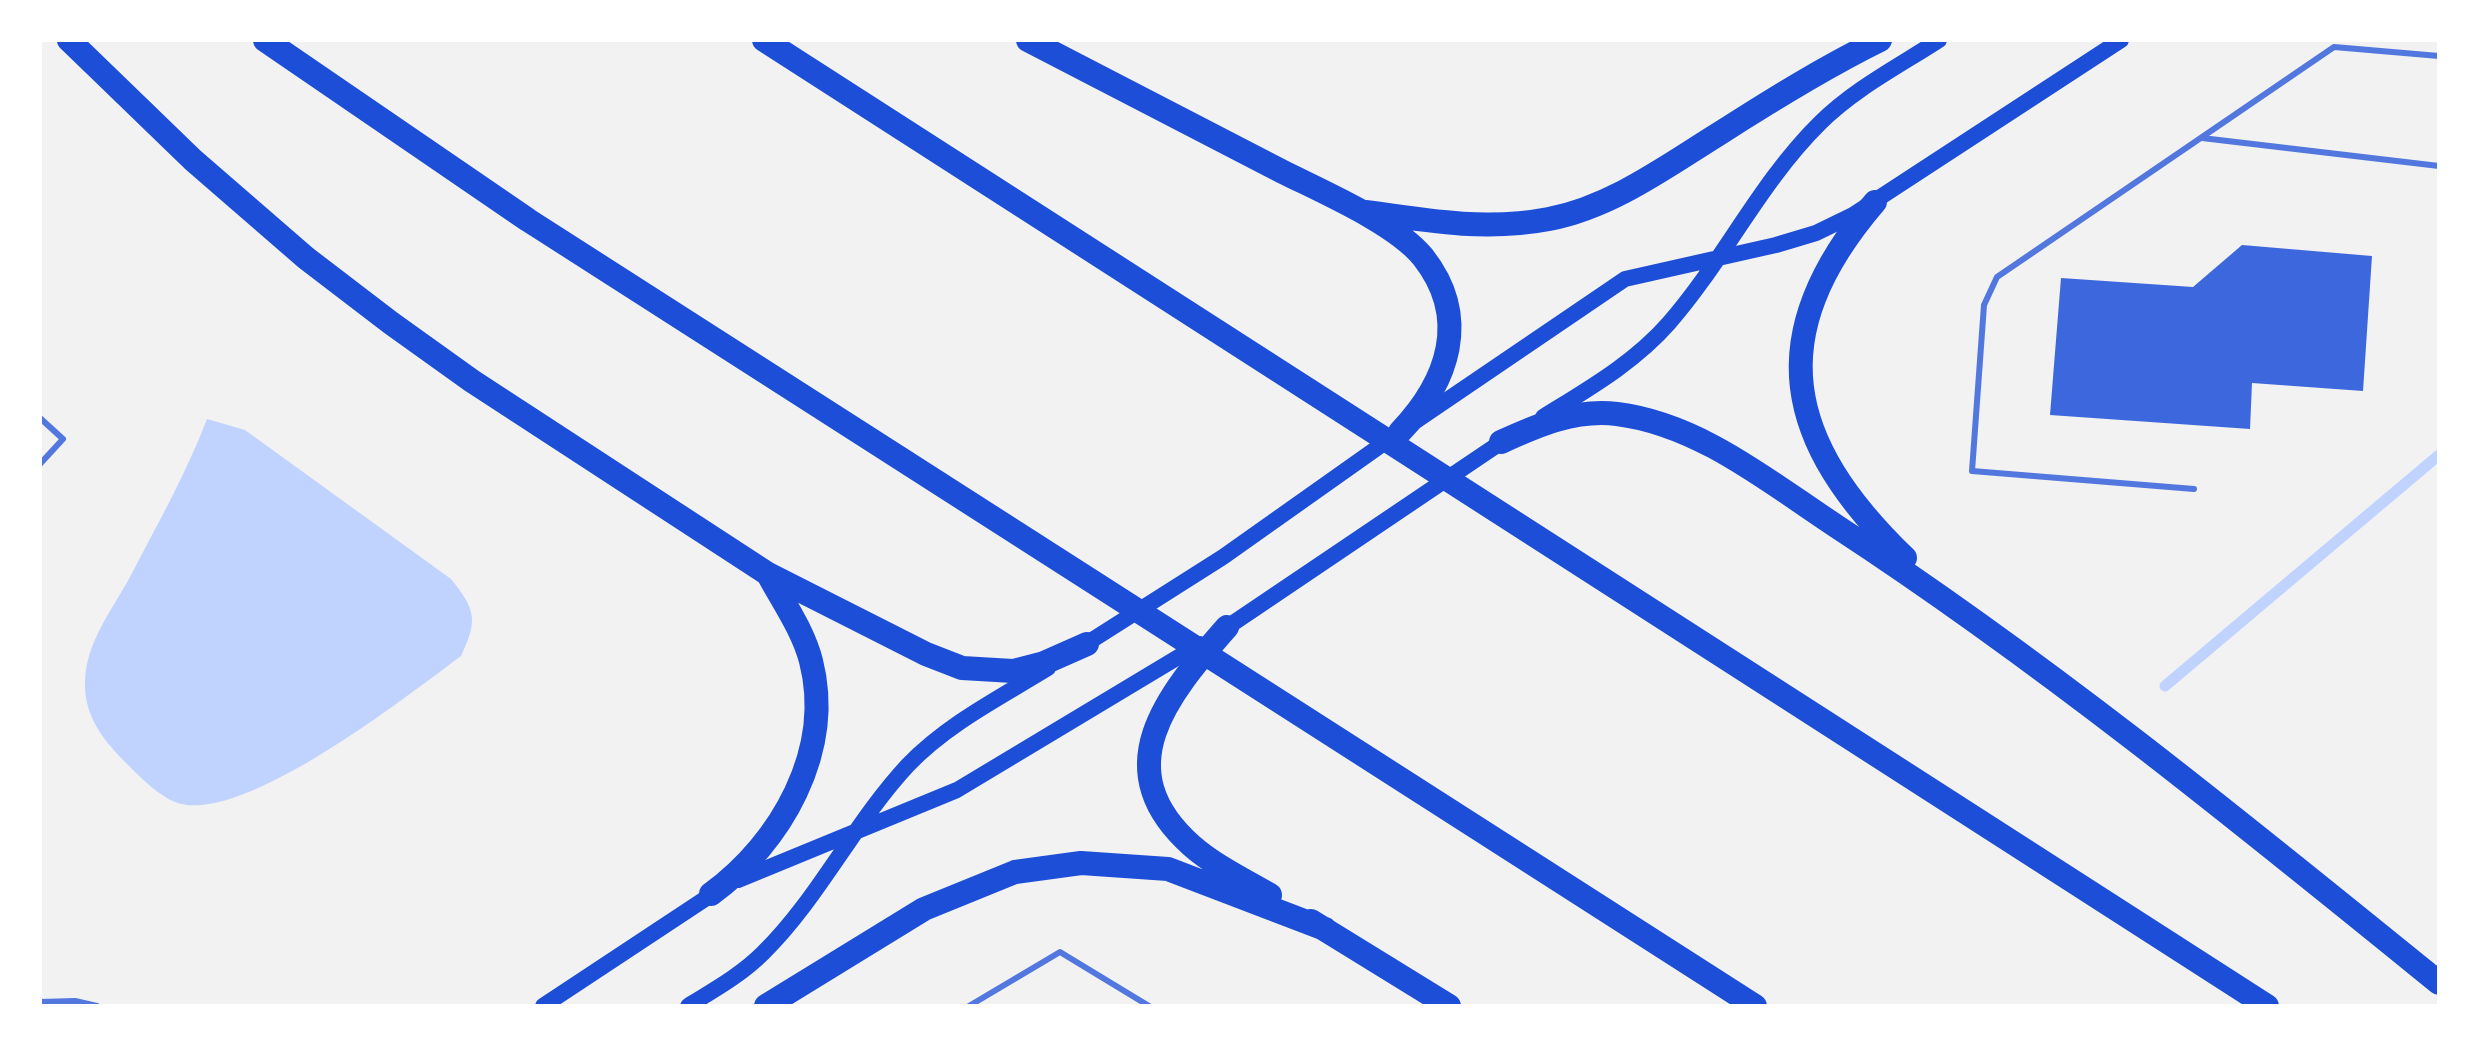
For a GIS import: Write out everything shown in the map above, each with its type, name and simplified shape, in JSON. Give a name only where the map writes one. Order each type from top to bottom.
[{"type":"highway","points":[[69,40],[213,177],[306,258],[391,323],[472,381],[768,574],[962,668],[1013,671],[1044,663],[1087,644]]},
{"type":"highway","points":[[265,40],[528,220],[1755,1006]]},
{"type":"highway","points":[[764,40],[2267,1006]]},
{"type":"highway","points":[[1028,40],[1360,211],[1415,248],[1440,285],[1448,313],[1449,343],[1443,371],[1423,407],[1400,432]]},
{"type":"highway","points":[[1360,211],[1489,226],[1549,219],[1585,209],[1634,187],[1798,84],[1880,40]]},
{"type":"highway","points":[[1875,202],[1833,258],[1811,304],[1801,363],[1806,414],[1828,468],[1854,504],[1886,540],[1957,606]]},
{"type":"highway","points":[[1501,442],[1540,424],[1579,415],[1618,414],[1657,423],[1726,455],[1957,606],[2439,983]]},
{"type":"highway","points":[[711,894],[744,866],[780,822],[800,783],[813,737],[817,703],[812,662],[768,574]]},
{"type":"highway","points":[[1227,627],[1185,678],[1155,729],[1147,758],[1154,796],[1179,833],[1206,857],[1449,1006]]},
{"type":"highway","points":[[766,1006],[924,909],[1015,872],[1081,863],[1168,869],[1325,929]]},
{"type":"main road","points":[[543,1006],[711,894],[752,872],[941,798],[986,775],[1227,627],[1501,442],[1595,385],[1639,352],[1669,323],[1785,164],[1821,122],[1864,87],[1939,40]]},
{"type":"main road","points":[[688,1006],[728,981],[764,952],[891,785],[931,743],[1200,572],[1616,283],[1647,271],[1804,237],[1875,202],[2121,40]]},
{"type":"lane","points":[[2194,489],[1972,471],[1984,305],[1997,277],[2334,47],[2439,56]]},
{"type":"lane","points":[[2202,138],[2439,166]]},
{"type":"lane","points":[[40,418],[63,439],[40,464]]},
{"type":"lane","points":[[969,1006],[1060,952],[1149,1006]]},
{"type":"lane","points":[[40,1002],[75,1001],[97,1006]]},
{"type":"water","points":[[207,419],[245,430],[451,579],[470,607],[472,624],[461,656],[364,726],[280,778],[240,796],[204,805],[169,799],[150,786],[119,756],[97,728],[88,706],[85,682],[86,667],[95,640],[171,499]]},
{"type":"building","points":[[2242,245],[2372,256],[2363,391],[2252,383],[2250,429],[2050,415],[2061,278],[2193,287]]},
{"type":"waterway","points":[[2165,686],[2439,455]]}]
